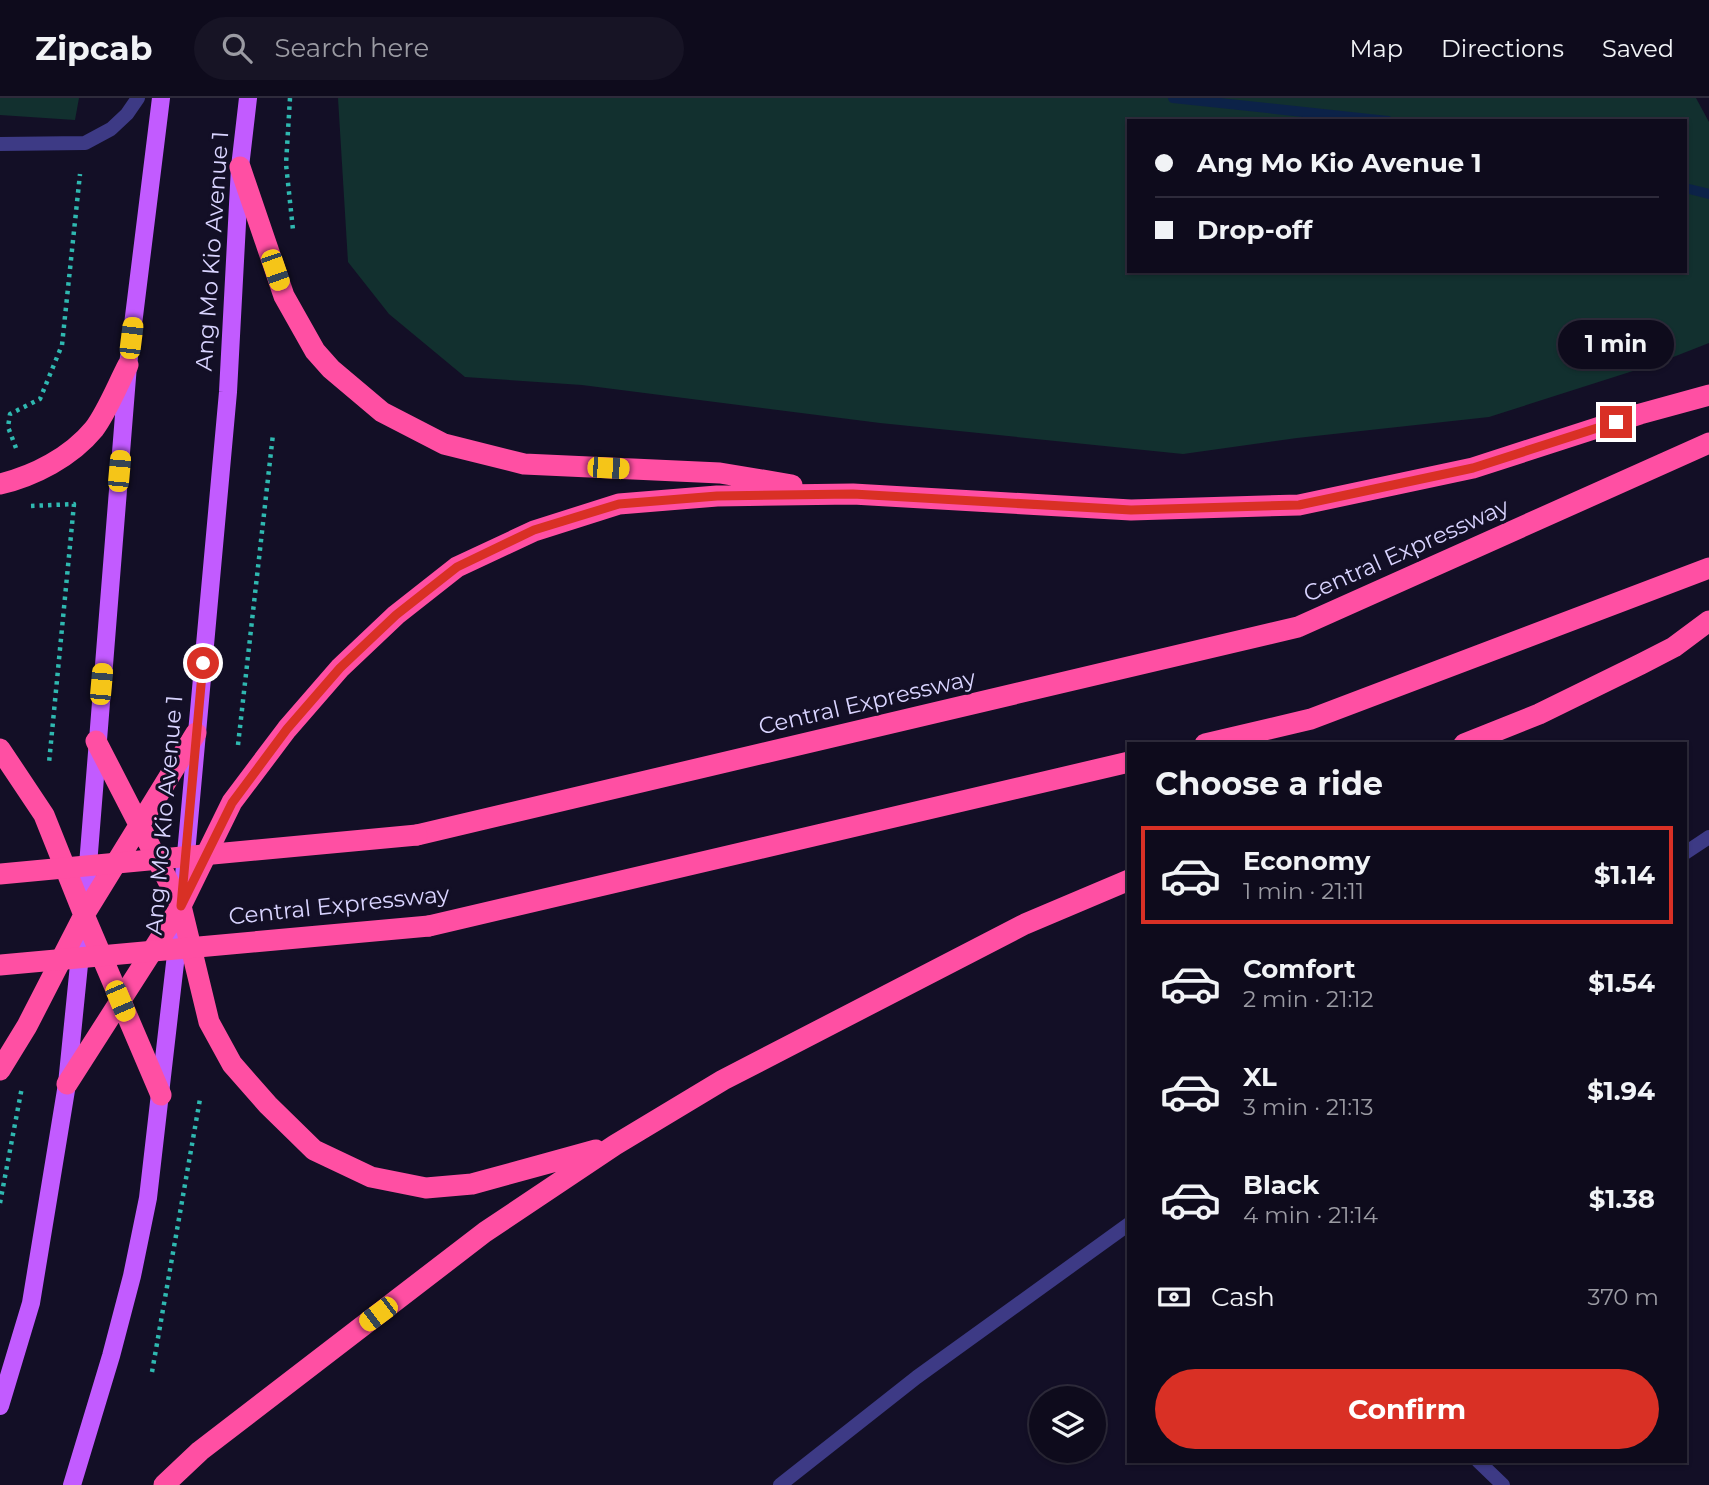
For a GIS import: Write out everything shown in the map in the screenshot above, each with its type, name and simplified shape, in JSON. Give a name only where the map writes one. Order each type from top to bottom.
[{"type":"highway","points":[[240,167],[284,296],[315,351],[331,369],[382,412],[444,444],[524,464],[720,473],[853,494]]},
{"type":"highway","points":[[0,484],[22,479],[62,457],[94,428],[128,365]]},
{"type":"highway","points":[[66,1084],[181,906],[232,803],[287,729],[340,668],[396,615],[457,567],[534,530],[619,504],[717,496],[853,494],[1131,510],[1299,505],[1473,468],[1640,414],[1709,395]]},
{"type":"highway","name":"Central Expressway","points":[[0,874],[417,835],[1298,627],[1709,443]]},
{"type":"highway","points":[[1213,742],[1311,719],[1709,568]]},
{"type":"highway","points":[[1469,742],[1538,714],[1641,664],[1674,647],[1709,621]]},
{"type":"highway","points":[[0,1070],[27,1026],[84,915],[196,733]]},
{"type":"highway","points":[[96,741],[181,906],[209,1022],[232,1065],[314,1150],[371,1177],[426,1188],[472,1184],[615,1144]]},
{"type":"highway","points":[[0,750],[44,815],[161,1094]]},
{"type":"highway","name":"Central Expressway","points":[[0,965],[429,926],[1127,762]]},
{"type":"highway","points":[[164,1485],[200,1451],[485,1232],[615,1144],[723,1080],[1001,936],[1127,881]]},
{"type":"main road","points":[[0,1406],[31,1303],[66,1084],[84,915],[128,365],[161,98]]},
{"type":"main road","name":"Ang Mo Kio Avenue 1","points":[[72,1485],[132,1276],[148,1198],[181,906],[228,392],[240,167],[248,98]]},
{"type":"lane","points":[[0,144],[85,143],[111,129],[127,114],[138,98]]},
{"type":"lane","points":[[1687,852],[1709,837]]},
{"type":"lane","points":[[780,1485],[917,1377],[1127,1225]]},
{"type":"lane","points":[[1480,1463],[1503,1485]]},
{"type":"path","points":[[290,98],[286,164],[294,241]]},
{"type":"path","points":[[16,448],[8,427],[10,414],[40,399],[62,345],[80,174]]},
{"type":"path","points":[[237,750],[273,434]]},
{"type":"path","points":[[30,506],[74,504],[49,764]]},
{"type":"path","points":[[0,1203],[23,1080]]},
{"type":"path","points":[[152,1372],[200,1099]]},
{"type":"green space","points":[[0,98],[79,98],[75,120],[0,115]]},
{"type":"green space","points":[[338,98],[1696,98],[1709,122],[1709,343],[1658,363],[1489,417],[1297,438],[1183,454],[880,423],[582,385],[465,377],[389,314],[348,262]]},
{"type":"waterway","points":[[1173,98],[1369,119]]},
{"type":"waterway","points":[[1687,188],[1709,194]]},
{"type":"route","points":[[203,663],[181,906],[232,803],[287,729],[340,668],[396,615],[457,567],[534,530],[619,504],[717,496],[853,494],[1131,510],[1299,505],[1473,468],[1616,422]]}]
